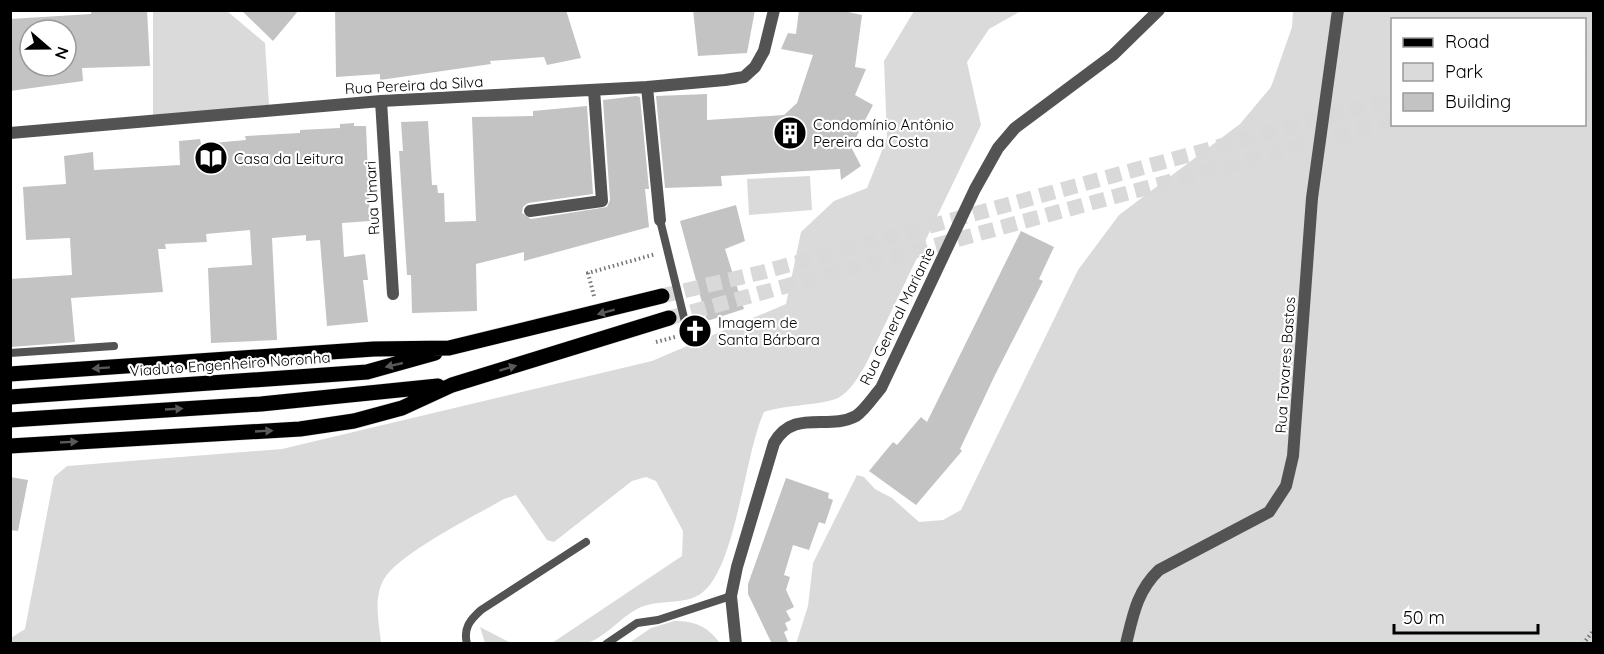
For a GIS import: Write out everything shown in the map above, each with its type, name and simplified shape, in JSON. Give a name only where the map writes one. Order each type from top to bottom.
[{"type":"main road","points":[[10,374],[374,350],[449,348],[662,296]]},
{"type":"main road","points":[[10,446],[300,429],[354,421],[402,408],[452,385],[669,318]]},
{"type":"main road","name":"Viaduto Engenheiro Noronha","points":[[10,397],[367,372],[449,348]]},
{"type":"main road","points":[[10,420],[261,404],[452,385]]},
{"type":"street","name":"Rua Pereira da Silva","points":[[10,132],[381,101],[647,87],[744,77],[755,67],[764,51],[774,10]]},
{"type":"street","name":"Rua General Mariante","points":[[736,644],[731,596],[736,567],[774,443],[779,434],[794,424],[848,419],[858,415],[881,388],[975,189],[998,148],[1016,128],[1113,55],[1159,10]]},
{"type":"street","name":"Rua Tavares Bastos","points":[[1126,644],[1137,601],[1146,583],[1159,570],[1269,512],[1286,486],[1293,456],[1312,198],[1338,10]]},
{"type":"street","points":[[647,87],[660,220]]},
{"type":"street","points":[[530,211],[602,201],[594,90]]},
{"type":"street","name":"Rua Umari","points":[[381,101],[393,294]]},
{"type":"lane","points":[[660,220],[666,252],[688,334]]},
{"type":"lane","points":[[10,352],[114,346]]},
{"type":"lane","points":[[467,644],[465,629],[470,620],[481,610],[586,542]]},
{"type":"lane","points":[[606,644],[637,623],[658,620],[731,596]]},
{"type":"path","points":[[588,273],[666,252]]},
{"type":"path","points":[[1583,644],[1593,630]]},
{"type":"green space","points":[[153,11],[227,11],[265,43],[269,105],[153,116]]},
{"type":"green space","points":[[914,11],[1021,11],[989,29],[967,62],[981,125],[865,366],[850,388],[838,398],[764,412],[757,430],[739,508],[724,559],[703,592],[681,601],[641,607],[599,637],[584,644],[552,643],[682,556],[683,531],[656,481],[646,477],[632,481],[554,542],[547,540],[516,495],[504,499],[421,547],[392,569],[381,586],[378,619],[381,643],[11,643],[11,638],[25,629],[54,477],[67,466],[282,449],[652,361],[786,304],[801,232],[834,201],[867,188],[887,138],[884,61]]},
{"type":"green space","points":[[1293,11],[1593,11],[1593,643],[796,644],[808,606],[813,563],[857,475],[864,477],[875,489],[892,498],[919,522],[943,520],[961,510],[1078,270],[1119,215],[1240,124],[1271,87],[1292,27]]},
{"type":"green space","points":[[810,176],[812,210],[749,215],[747,179]]},
{"type":"green space","points":[[674,621],[700,626],[710,632],[720,643],[629,643],[651,628]]},
{"type":"green space","points":[[480,627],[511,643],[485,643]]},
{"type":"building","points":[[91,10],[147,10],[150,66],[82,68],[83,81],[10,91],[10,19],[18,19],[18,78],[78,78],[78,18],[26,18],[91,14]]},
{"type":"building","points":[[241,10],[299,10],[273,41]]},
{"type":"building","points":[[335,10],[566,10],[581,58],[547,65],[544,57],[490,61],[491,64],[380,80],[380,74],[336,77]]},
{"type":"building","points":[[693,10],[755,10],[747,53],[698,56]]},
{"type":"building","points":[[799,10],[839,10],[862,15],[855,67],[866,69],[855,95],[873,105],[851,147],[861,166],[841,180],[840,169],[721,176],[722,186],[665,188],[656,96],[707,94],[707,120],[784,115],[797,103],[813,55],[781,49],[788,33],[796,34]]},
{"type":"building","points":[[640,97],[649,189],[645,189],[649,227],[524,261],[524,252],[476,264],[477,311],[412,313],[411,275],[407,275],[399,151],[403,151],[401,122],[428,121],[432,185],[437,185],[438,193],[444,193],[445,222],[476,221],[472,117],[533,116],[533,111],[587,106],[593,194],[528,203],[523,207],[522,213],[531,219],[607,207],[610,200],[603,100]]},
{"type":"building","points":[[354,123],[354,126],[366,126],[370,221],[342,223],[344,257],[365,254],[368,280],[363,280],[368,322],[327,326],[320,240],[306,241],[306,235],[272,238],[277,340],[211,343],[208,268],[252,265],[250,230],[206,234],[207,242],[165,244],[166,249],[158,249],[163,292],[71,298],[75,342],[11,347],[10,279],[72,275],[70,238],[26,240],[23,187],[66,184],[64,156],[93,152],[94,170],[180,165],[179,141],[200,139],[201,144],[246,140],[245,136],[300,133],[300,130],[340,128],[340,124]]},
{"type":"building","points":[[736,205],[745,241],[725,249],[744,309],[707,321],[680,221]]},
{"type":"building","points":[[1021,231],[1054,247],[1039,279],[1043,281],[995,375],[960,449],[962,451],[916,505],[869,471],[893,442],[897,445],[921,417],[927,422]]},
{"type":"building","points":[[10,477],[28,480],[18,531],[10,530]]},
{"type":"building","points":[[786,478],[829,493],[828,498],[833,500],[825,524],[819,522],[809,550],[793,545],[784,575],[790,577],[786,590],[794,607],[786,611],[791,620],[785,623],[788,630],[784,632],[789,644],[772,644],[748,594],[748,584]]},
{"type":"tunnel","points":[[1586,45],[1594,43]]},
{"type":"tunnel","points":[[1586,68],[1594,66]]},
{"type":"tunnel","points":[[662,296],[763,272],[1391,99]]},
{"type":"tunnel","points":[[669,318],[1391,121]]},
{"type":"place","name":"Condomínio Antônio Pereira da Costa","points":[[790,133]]},
{"type":"place","name":"Casa da Leitura","points":[[211,158]]},
{"type":"place","name":"Imagem de Santa Bárbara","points":[[695,331]]}]
